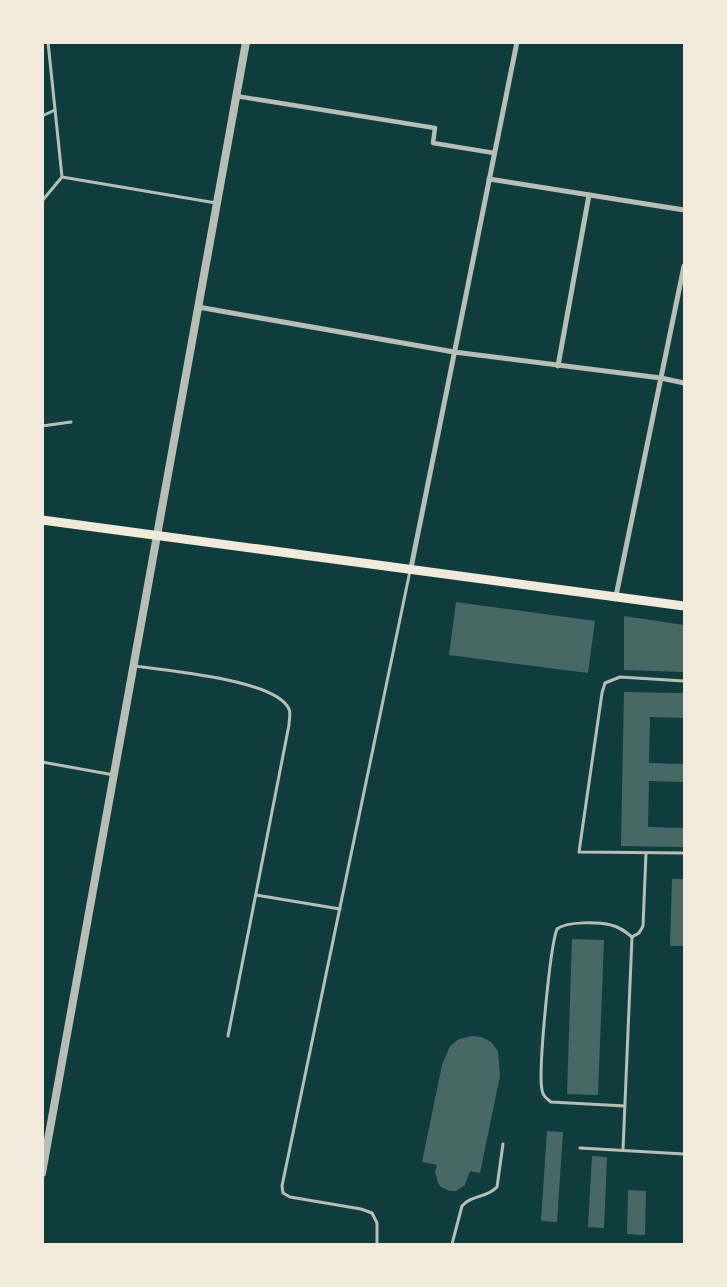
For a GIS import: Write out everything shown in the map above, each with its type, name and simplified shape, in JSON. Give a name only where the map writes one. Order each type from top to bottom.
[{"type":"main road","points":[[42,520],[684,606]]},
{"type":"street","points":[[42,1173],[45,1144],[158,536],[246,42]]},
{"type":"street","points":[[411,568],[517,42]]},
{"type":"street","points":[[236,96],[436,128],[433,143],[494,153]]},
{"type":"street","points":[[489,179],[684,210]]},
{"type":"street","points":[[558,366],[589,195]]},
{"type":"street","points":[[616,596],[684,266]]},
{"type":"street","points":[[198,306],[454,352],[661,378],[684,383]]},
{"type":"lane","points":[[42,201],[62,177],[48,42]]},
{"type":"lane","points":[[42,116],[55,110]]},
{"type":"lane","points":[[62,177],[217,203]]},
{"type":"lane","points":[[42,426],[71,422]]},
{"type":"lane","points":[[377,1244],[377,1223],[372,1213],[361,1209],[290,1197],[283,1193],[282,1186],[411,568]]},
{"type":"lane","points":[[134,666],[246,684],[280,698],[290,710],[289,725],[228,1036]]},
{"type":"lane","points":[[684,681],[620,677],[605,683],[579,852],[684,853]]},
{"type":"lane","points":[[42,762],[114,776]]},
{"type":"lane","points":[[632,937],[640,933],[644,926],[646,853]]},
{"type":"lane","points":[[256,895],[340,909]]},
{"type":"lane","points":[[625,1106],[551,1102],[544,1096],[541,1088],[543,1041],[557,930],[570,923],[610,925],[622,929],[632,937]]},
{"type":"lane","points":[[623,1150],[632,937]]},
{"type":"lane","points":[[452,1244],[462,1206],[466,1201],[488,1194],[497,1187],[504,1144]]},
{"type":"lane","points":[[580,1148],[684,1154]]},
{"type":"building","points":[[456,602],[595,621],[588,673],[449,655]]},
{"type":"building","points":[[624,616],[684,625],[684,672],[624,670]]},
{"type":"building","points":[[624,692],[684,693],[684,718],[650,717],[649,763],[684,764],[684,782],[649,781],[648,827],[684,828],[684,847],[621,846]]},
{"type":"building","points":[[672,879],[684,879],[684,946],[670,946]]},
{"type":"building","points":[[572,939],[604,940],[598,1095],[567,1094]]},
{"type":"building","points":[[472,1036],[482,1037],[491,1042],[498,1051],[500,1076],[480,1173],[470,1171],[465,1185],[456,1191],[450,1191],[441,1187],[438,1183],[435,1172],[437,1165],[422,1162],[442,1065],[450,1046],[459,1039]]},
{"type":"building","points":[[547,1131],[563,1132],[557,1222],[541,1221]]},
{"type":"building","points":[[592,1156],[607,1157],[604,1228],[588,1227]]},
{"type":"building","points":[[628,1190],[646,1191],[645,1235],[627,1234]]}]
